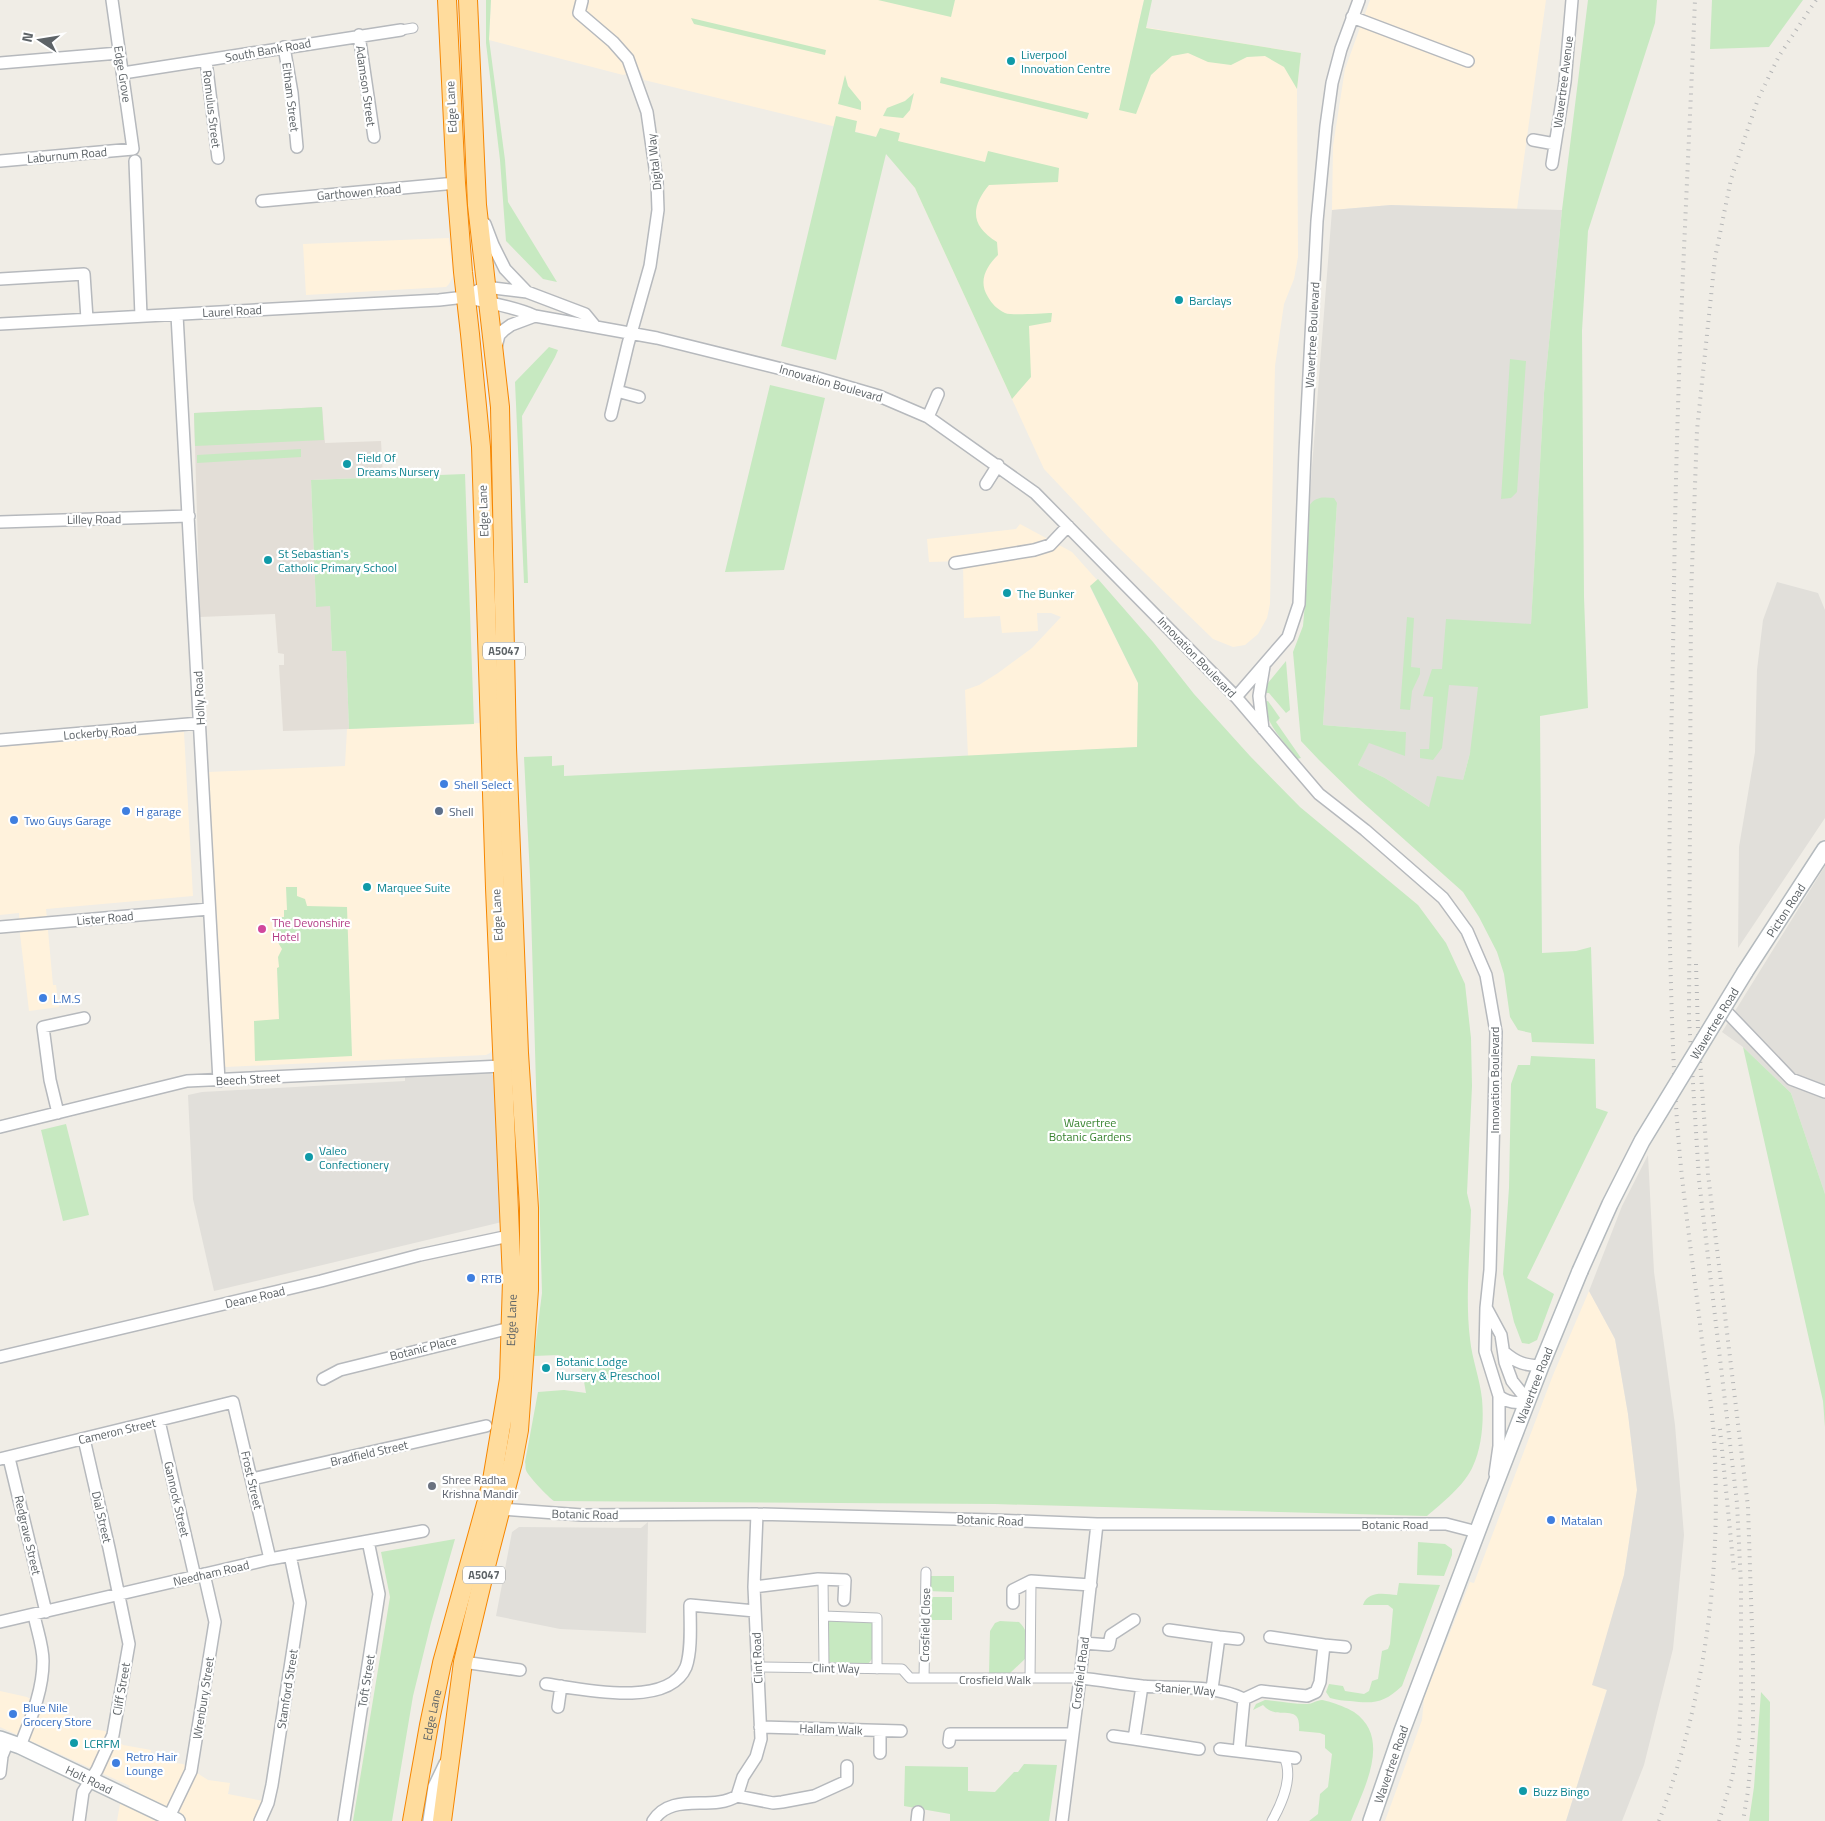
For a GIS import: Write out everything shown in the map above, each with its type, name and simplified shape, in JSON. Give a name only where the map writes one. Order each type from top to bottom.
[{"type":"highway","name":"Edge Lane","points":[[442,1821],[463,1662],[514,1462],[519,1430],[518,1328],[509,1236],[510,1191],[502,1066],[481,447],[465,297],[456,183],[446,24],[447,0]]},
{"type":"highway","name":"Edge Lane","points":[[412,1821],[428,1725],[442,1663],[491,1486],[494,1427],[509,1379],[518,1328],[529,1290],[529,1208],[519,1053],[503,600],[500,406],[477,205],[468,0]]},
{"type":"main road","name":"Picton Road","points":[[1745,972],[1825,849]]},
{"type":"main road","name":"Wavertree Road","points":[[1372,1821],[1402,1731],[1492,1493],[1580,1271],[1610,1204],[1642,1141],[1745,972]]},
{"type":"main road","name":"Holt Road","points":[[10,1742],[90,1779],[171,1820]]},
{"type":"main road","points":[[430,1821],[436,1787],[450,1758]]},
{"type":"street","name":"Edge Grove","points":[[112,0],[134,149]]},
{"type":"street","name":"Wavertree Boulevard","points":[[1236,697],[1288,637],[1299,604],[1317,221],[1325,135],[1332,83],[1341,49],[1359,0]]},
{"type":"street","name":"Wavertree Avenue","points":[[1552,164],[1565,82],[1572,0]]},
{"type":"street","name":"Digital Way","points":[[582,1],[579,13],[613,42],[628,59],[647,112],[652,142],[658,210],[650,266],[630,339]]},
{"type":"street","points":[[1352,17],[1468,61]]},
{"type":"street","name":"South Bank Road","points":[[123,73],[413,28]]},
{"type":"street","name":"Adamson Street","points":[[359,35],[374,136]]},
{"type":"street","name":"Eltham Street","points":[[284,47],[291,88],[297,147]]},
{"type":"street","points":[[0,63],[119,52]]},
{"type":"street","name":"Romulus Street","points":[[206,61],[218,158]]},
{"type":"street","points":[[1533,140],[1555,144]]},
{"type":"street","name":"Laburnum Road","points":[[0,161],[134,149]]},
{"type":"street","points":[[135,161],[141,316]]},
{"type":"street","name":"Garthowen Road","points":[[262,201],[456,183]]},
{"type":"street","name":"Edge Lane","points":[[477,205],[493,245],[505,268],[527,292],[585,314],[594,325]]},
{"type":"street","points":[[0,279],[84,274],[87,319]]},
{"type":"street","points":[[465,297],[527,292]]},
{"type":"street","name":"Innovation Boulevard","points":[[486,295],[536,316],[594,325],[630,339],[656,338],[814,377],[878,396],[928,417],[1035,493],[1236,697],[1319,794],[1365,830],[1443,898],[1467,931],[1486,975],[1496,1032],[1490,1270],[1486,1308],[1485,1351],[1499,1396],[1499,1446],[1492,1493]]},
{"type":"street","name":"Laurel Road","points":[[0,324],[465,297]]},
{"type":"street","name":"Holly Road","points":[[178,315],[219,1080]]},
{"type":"street","name":"Innovation Boulevard","points":[[495,353],[499,335],[504,330],[511,325],[536,316]]},
{"type":"street","points":[[612,415],[630,339]]},
{"type":"street","points":[[617,391],[639,397]]},
{"type":"street","points":[[928,417],[938,394]]},
{"type":"street","points":[[986,484],[998,465]]},
{"type":"street","name":"Lilley Road","points":[[0,522],[189,516]]},
{"type":"street","points":[[954,563],[1042,548],[1050,545],[1068,526]]},
{"type":"street","name":"Wavertree Boulevard","points":[[1263,729],[1259,696],[1265,664]]},
{"type":"street","name":"Lockerby Road","points":[[0,740],[200,723]]},
{"type":"street","name":"Lister Road","points":[[0,927],[209,909]]},
{"type":"street","points":[[1723,1008],[1791,1079],[1825,1092]]},
{"type":"street","points":[[58,1113],[50,1080],[44,1027],[84,1018]]},
{"type":"street","name":"Beech Street","points":[[0,1127],[187,1082],[502,1066]]},
{"type":"street","name":"Deane Road","points":[[0,1357],[321,1281],[420,1255],[509,1236]]},
{"type":"street","points":[[1486,1308],[1501,1335],[1512,1381],[1528,1401]]},
{"type":"street","name":"Botanic Place","points":[[323,1379],[340,1370],[518,1328]]},
{"type":"street","points":[[1504,1352],[1514,1361],[1525,1365],[1541,1366]]},
{"type":"street","points":[[1499,1396],[1505,1401],[1514,1403],[1528,1401]]},
{"type":"street","name":"Cameron Street","points":[[4,1459],[233,1402]]},
{"type":"street","name":"Frost Street","points":[[233,1402],[270,1559]]},
{"type":"street","name":"Gannock Street","points":[[159,1421],[200,1576]]},
{"type":"street","name":"Bradfield Street","points":[[252,1479],[494,1427]]},
{"type":"street","name":"Dial Street","points":[[84,1439],[119,1596]]},
{"type":"street","name":"Redgrave Street","points":[[4,1459],[27,1530],[46,1612]]},
{"type":"street","name":"Botanic Road","points":[[501,1509],[582,1515],[757,1514],[1097,1524],[1446,1524],[1478,1532]]},
{"type":"street","name":"Clint Road","points":[[737,1796],[743,1777],[756,1757],[759,1748],[760,1727],[754,1610],[757,1514]]},
{"type":"street","name":"Crosfield Road","points":[[1062,1821],[1097,1524]]},
{"type":"street","name":"Needham Road","points":[[0,1622],[119,1596],[270,1559],[424,1531]]},
{"type":"street","name":"Toft Street","points":[[344,1821],[379,1596],[368,1541]]},
{"type":"street","name":"Stamford Street","points":[[260,1821],[268,1803],[272,1785],[300,1603],[290,1555]]},
{"type":"street","name":"Crosfield Close","points":[[924,1678],[926,1572]]},
{"type":"street","name":"Wrenbury Street","points":[[171,1820],[191,1770],[215,1622],[200,1576]]},
{"type":"street","points":[[754,1587],[823,1579],[845,1580],[844,1600]]},
{"type":"street","points":[[823,1579],[824,1667]]},
{"type":"street","points":[[1013,1603],[1013,1590],[1030,1581],[1090,1585]]},
{"type":"street","points":[[1030,1581],[1030,1679]]},
{"type":"street","name":"Cliff Street","points":[[80,1821],[83,1792],[97,1770],[113,1735],[129,1644],[119,1596]]},
{"type":"street","points":[[546,1684],[615,1693],[638,1692],[666,1686],[678,1679],[687,1662],[690,1606],[754,1610]]},
{"type":"street","points":[[0,1773],[2,1756],[38,1700],[43,1659],[34,1615]]},
{"type":"street","points":[[824,1616],[877,1618],[877,1668]]},
{"type":"street","points":[[1084,1643],[1109,1645],[1111,1634],[1134,1620]]},
{"type":"street","points":[[1169,1630],[1238,1639]]},
{"type":"street","points":[[1212,1689],[1219,1637]]},
{"type":"street","points":[[1270,1637],[1345,1647]]},
{"type":"street","points":[[1239,1751],[1244,1700],[1261,1691],[1307,1696],[1316,1692],[1320,1682],[1324,1645]]},
{"type":"street","points":[[463,1662],[520,1670]]},
{"type":"street","name":"Clint Way","points":[[757,1667],[902,1669],[910,1678]]},
{"type":"street","name":"Crosfield Walk","points":[[910,1678],[1080,1678]]},
{"type":"street","name":"Stanier Way","points":[[1080,1678],[1142,1686],[1212,1689],[1227,1692],[1244,1700]]},
{"type":"street","points":[[558,1708],[561,1686]]},
{"type":"street","points":[[1134,1739],[1142,1686]]},
{"type":"street","name":"Hallam Walk","points":[[760,1727],[901,1732]]},
{"type":"street","points":[[880,1731],[880,1753]]},
{"type":"street","points":[[949,1742],[950,1734],[1072,1734]]},
{"type":"street","points":[[1113,1736],[1199,1749]]},
{"type":"street","points":[[1220,1749],[1289,1757],[1285,1791],[1272,1821]]},
{"type":"street","points":[[653,1821],[673,1805],[725,1801],[737,1796],[773,1803],[814,1796],[847,1781],[847,1766]]},
{"type":"shaded area","name":"Barclays","points":[[491,0],[1144,0],[1138,26],[1301,53],[1297,89],[1298,257],[1294,279],[1284,304],[1275,366],[1270,604],[1267,618],[1258,634],[1245,645],[1233,647],[1213,639],[1112,541],[1044,469],[915,188],[886,153],[877,137],[644,80],[640,70],[623,75],[489,40]]},
{"type":"shaded area","points":[[1370,0],[1546,0],[1517,209],[1391,205],[1332,210],[1333,146],[1345,69]]},
{"type":"shaded area","points":[[1391,205],[1562,210],[1544,393],[1531,625],[1470,753],[1463,780],[1429,807],[1385,778],[1358,765],[1369,742],[1406,732],[1323,725],[1337,503],[1309,506],[1332,210]]},
{"type":"shaded area","points":[[449,238],[453,276],[446,287],[306,295],[303,244]]},
{"type":"shaded area","points":[[322,407],[325,443],[381,441],[383,477],[311,480],[316,606],[330,606],[332,651],[346,651],[349,729],[283,731],[279,665],[284,665],[284,654],[278,653],[275,614],[200,617],[194,413]]},
{"type":"shaded area","points":[[1020,524],[1072,552],[1097,580],[1090,587],[1138,683],[1138,747],[968,756],[965,690],[979,685],[1032,648],[1061,617],[1051,613],[1037,613],[1038,631],[1002,633],[1000,616],[964,618],[963,561],[929,562],[927,539],[1016,529]]},
{"type":"shaded area","points":[[1777,582],[1818,593],[1825,610],[1825,818],[1738,948],[1739,847],[1755,752],[1757,670],[1763,620]]},
{"type":"shaded area","points":[[480,723],[492,1049],[490,1053],[486,1055],[226,1067],[223,1064],[208,772],[345,766],[347,729]]},
{"type":"shaded area","points":[[184,732],[193,896],[46,909],[53,985],[56,985],[59,1007],[29,1011],[19,913],[0,915],[0,747]]},
{"type":"shaded area","points":[[1825,866],[1825,1194],[1791,1093],[1743,1047],[1722,1032]]},
{"type":"shaded area","name":"Valeo Confectionery","points":[[487,1071],[493,1075],[502,1222],[214,1291],[193,1199],[188,1095],[202,1092],[405,1081],[405,1076]]},
{"type":"shaded area","points":[[1648,1155],[1654,1272],[1675,1425],[1684,1535],[1673,1649],[1644,1765],[1622,1821],[1566,1821],[1607,1690],[1592,1685],[1624,1575],[1637,1490],[1628,1414],[1615,1339],[1589,1291],[1622,1206]]},
{"type":"shaded area","points":[[1589,1291],[1615,1339],[1628,1414],[1637,1490],[1624,1575],[1593,1684],[1607,1689],[1566,1821],[1385,1821],[1422,1720],[1424,1698],[1470,1582],[1474,1583],[1553,1375]]},
{"type":"shaded area","points":[[648,1522],[646,1633],[560,1629],[496,1616],[512,1532],[519,1527],[641,1528]]},
{"type":"shaded area","points":[[0,1691],[27,1697],[44,1708],[59,1711],[59,1714],[74,1716],[72,1726],[105,1731],[123,1745],[151,1750],[151,1754],[160,1761],[183,1764],[208,1780],[230,1783],[228,1794],[263,1801],[254,1821],[117,1821],[120,1804],[130,1786],[0,1727]]},
{"type":"green space","points":[[486,0],[491,0],[489,39],[505,160],[508,202],[557,282],[543,279],[506,241],[500,160],[486,43]]},
{"type":"green space","points":[[878,0],[955,0],[951,17]]},
{"type":"green space","points":[[1144,0],[1152,0],[1146,28],[1301,53],[1297,89],[1284,67],[1265,56],[1247,57],[1231,65],[1208,62],[1188,53],[1172,56],[1151,75],[1136,114],[1119,110]]},
{"type":"green space","points":[[1588,0],[1657,0],[1655,23],[1588,231],[1582,331],[1584,597],[1588,708],[1540,716],[1542,953],[1576,951],[1591,947],[1594,1044],[1532,1042],[1531,1033],[1518,1030],[1510,1017],[1504,974],[1497,952],[1479,917],[1463,892],[1359,799],[1301,741],[1293,652],[1303,626],[1307,580],[1309,506],[1314,500],[1323,497],[1334,498],[1337,503],[1323,725],[1406,732],[1405,756],[1369,743],[1358,765],[1385,778],[1429,807],[1437,776],[1463,780],[1470,753],[1478,687],[1449,685],[1442,748],[1433,760],[1420,758],[1420,749],[1429,749],[1433,697],[1423,696],[1432,669],[1442,669],[1446,619],[1531,624],[1544,393],[1562,210]]},
{"type":"green space","points":[[1712,0],[1803,0],[1769,47],[1710,49]]},
{"type":"green space","points":[[691,18],[826,50],[825,55],[694,24]]},
{"type":"green space","points":[[845,75],[848,86],[861,102],[861,110],[838,104]]},
{"type":"green space","points":[[941,77],[1089,113],[1087,119],[940,83]]},
{"type":"green space","points":[[914,93],[910,110],[903,118],[883,116],[887,108],[905,101]]},
{"type":"green space","points":[[836,116],[857,121],[855,132],[876,137],[880,128],[900,133],[898,141],[985,162],[988,151],[1059,168],[1058,182],[989,185],[976,209],[978,223],[982,230],[997,242],[998,255],[987,269],[984,280],[985,291],[991,302],[1000,310],[1009,314],[1052,313],[1051,322],[1029,326],[1031,377],[1012,399],[915,188],[886,154],[836,360],[781,346]]},
{"type":"green space","points":[[549,347],[558,350],[522,416],[528,583],[524,583],[515,382]]},
{"type":"green space","points":[[1510,359],[1526,361],[1517,492],[1511,498],[1501,499]]},
{"type":"green space","points":[[770,385],[825,398],[784,570],[725,572]]},
{"type":"green space","points":[[322,407],[324,440],[195,446],[194,413]]},
{"type":"green space","points":[[301,449],[301,457],[197,463],[197,455]]},
{"type":"green space","points":[[465,474],[474,724],[349,729],[346,651],[332,651],[330,606],[316,607],[311,480]]},
{"type":"green space","name":"Wavertree Botanic Gardens","points":[[1098,579],[1153,642],[1194,694],[1250,756],[1300,807],[1418,905],[1446,943],[1465,984],[1471,1038],[1472,1086],[1467,1193],[1471,1210],[1468,1307],[1471,1346],[1481,1392],[1483,1416],[1482,1433],[1476,1459],[1465,1480],[1427,1516],[995,1504],[554,1501],[527,1473],[525,1462],[538,1392],[564,1390],[586,1393],[582,1370],[558,1355],[534,1356],[542,1293],[530,876],[524,757],[552,756],[552,766],[564,765],[564,776],[1137,747],[1138,683],[1090,586]]},
{"type":"green space","points":[[1407,617],[1414,618],[1411,667],[1420,668],[1420,674],[1412,691],[1410,710],[1400,709]]},
{"type":"green space","points":[[1286,661],[1290,710],[1286,713],[1269,693],[1264,693],[1268,683]]},
{"type":"green space","points":[[1268,701],[1280,718],[1276,722],[1301,758],[1297,759],[1272,725],[1263,702]]},
{"type":"green space","points":[[286,887],[297,887],[297,896],[305,899],[307,906],[347,907],[352,1056],[255,1061],[254,1021],[279,1019],[277,968],[279,967],[278,957],[282,949],[277,941],[276,917],[284,917],[284,910],[287,910]]},
{"type":"green space","points":[[1743,1047],[1791,1093],[1825,1194],[1825,1427],[1823,1401]]},
{"type":"green space","points":[[1531,1056],[1595,1059],[1596,1108],[1608,1112],[1527,1278],[1554,1294],[1537,1340],[1529,1344],[1522,1343],[1514,1322],[1503,1274],[1509,1188],[1511,1084],[1518,1065],[1530,1065]]},
{"type":"green space","points":[[66,1124],[89,1215],[63,1221],[41,1130]]},
{"type":"green space","points":[[455,1539],[413,1696],[392,1821],[353,1821],[390,1597],[381,1552]]},
{"type":"green space","points":[[1418,1542],[1445,1544],[1452,1549],[1452,1555],[1444,1576],[1417,1575]]},
{"type":"green space","points":[[927,1576],[954,1576],[954,1592],[927,1591]]},
{"type":"green space","points":[[1399,1583],[1440,1585],[1402,1686],[1390,1696],[1372,1702],[1343,1701],[1330,1698],[1326,1692],[1329,1684],[1343,1686],[1345,1691],[1364,1694],[1369,1691],[1372,1681],[1378,1679],[1382,1651],[1388,1649],[1390,1644],[1393,1609],[1388,1605],[1363,1605],[1365,1600],[1373,1595],[1397,1595]]},
{"type":"green space","points":[[930,1597],[952,1597],[952,1620],[930,1620],[928,1617]]},
{"type":"green space","points":[[827,1618],[870,1619],[874,1624],[872,1659],[868,1664],[826,1662]]},
{"type":"green space","points":[[1000,1621],[1019,1622],[1023,1626],[1027,1638],[1027,1657],[1009,1674],[989,1674],[990,1631],[995,1623]]},
{"type":"green space","points":[[1761,1692],[1770,1702],[1769,1821],[1749,1821],[1754,1787]]},
{"type":"green space","points":[[1265,1700],[1296,1704],[1307,1704],[1320,1700],[1325,1701],[1351,1710],[1365,1723],[1371,1735],[1373,1749],[1372,1764],[1351,1821],[1309,1821],[1318,1814],[1320,1794],[1328,1787],[1332,1754],[1325,1748],[1325,1735],[1299,1731],[1299,1723],[1294,1715],[1268,1710],[1263,1705],[1253,1710],[1256,1704]]},
{"type":"green space","points":[[1024,1764],[1057,1765],[1049,1821],[950,1821],[950,1814],[904,1806],[905,1766],[968,1767],[968,1791],[995,1792],[1014,1772],[1018,1772]]},
{"type":"railway","points":[[1659,1821],[1687,1733],[1705,1644],[1715,1553],[1716,1507],[1712,1415],[1677,1127],[1669,910],[1677,441],[1695,0]]},
{"type":"railway","points":[[1719,1821],[1732,1778],[1739,1739],[1741,1585],[1737,1503],[1699,1180],[1689,1019],[1691,596],[1697,430],[1715,258],[1731,179],[1758,99],[1779,56],[1816,0]]},
{"type":"railway","points":[[1696,964],[1698,1030],[1708,1174],[1748,1507],[1753,1659],[1753,1734],[1748,1791],[1743,1821]]},
{"type":"railway","points":[[1720,1429],[1734,1571]]},
{"type":"place","name":"Liverpool Innovation Centre","points":[[1011,61]]},
{"type":"place","name":"Barclays","points":[[1179,300]]},
{"type":"place","name":"Field Of Dreams Nursery","points":[[347,464]]},
{"type":"place","name":"St Sebastian's Catholic Primary School","points":[[268,560]]},
{"type":"place","name":"The Bunker","points":[[1007,593]]},
{"type":"place","name":"Shell Select","points":[[444,784]]},
{"type":"place","name":"H garage","points":[[126,811]]},
{"type":"place","name":"Shell","points":[[439,811]]},
{"type":"place","name":"Two Guys Garage","points":[[14,820]]},
{"type":"place","name":"Marquee Suite","points":[[367,887]]},
{"type":"place","name":"The Devonshire Hotel","points":[[262,929]]},
{"type":"place","name":"L.M.S","points":[[43,998]]},
{"type":"place","name":"Valeo Confectionery","points":[[309,1157]]},
{"type":"place","name":"RTB","points":[[471,1278]]},
{"type":"place","name":"Botanic Lodge Nursery & Preschool","points":[[546,1368]]},
{"type":"place","name":"Shree Radha Krishna Mandir","points":[[432,1486]]},
{"type":"place","name":"Matalan","points":[[1551,1520]]},
{"type":"place","name":"Blue Nile Grocery Store","points":[[13,1714]]},
{"type":"place","name":"LCRFM","points":[[74,1743]]},
{"type":"place","name":"Retro Hair Lounge","points":[[116,1763]]},
{"type":"place","name":"Buzz Bingo","points":[[1523,1791]]}]
